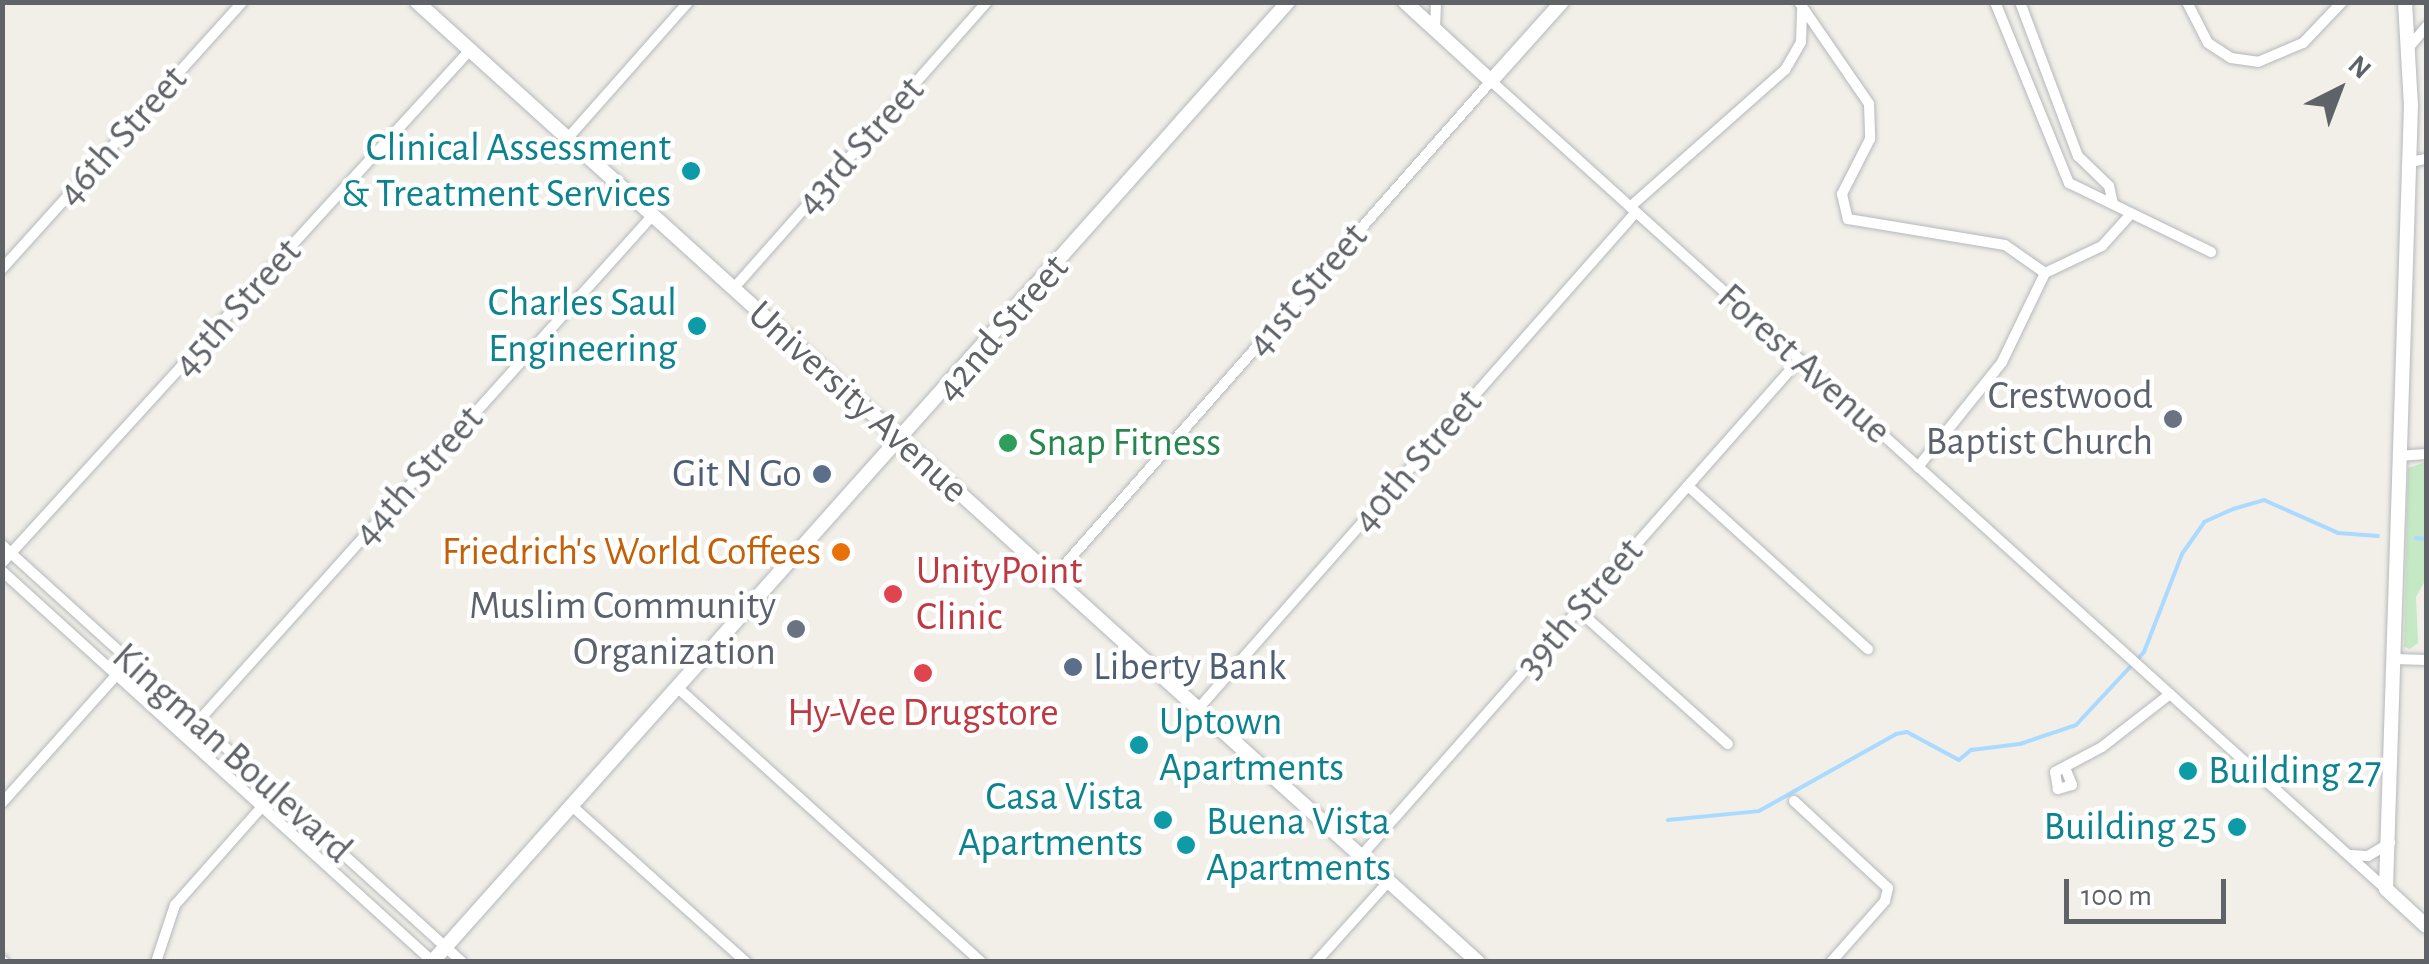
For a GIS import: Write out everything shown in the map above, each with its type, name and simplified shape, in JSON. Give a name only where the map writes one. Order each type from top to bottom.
[{"type":"main road","name":"University Avenue","points":[[417,2],[1478,962]]},
{"type":"main road","name":"42nd Street","points":[[433,961],[901,442],[1288,2]]},
{"type":"main road","name":"Forest Avenue","points":[[1405,2],[1491,81]]},
{"type":"main road","name":"41st Street","points":[[1491,81],[1562,2]]},
{"type":"main road","points":[[2386,889],[2392,842],[2398,456],[2410,162],[2410,46],[2405,2]]},
{"type":"main road","points":[[2392,842],[2405,907]]},
{"type":"main road","name":"Forest Avenue","points":[[2386,889],[2426,926]]},
{"type":"street","name":"46th Street","points":[[2,270],[242,2]]},
{"type":"street","points":[[568,139],[688,2]]},
{"type":"street","name":"43rd Street","points":[[733,289],[987,2]]},
{"type":"street","points":[[1435,30],[1436,2]]},
{"type":"street","points":[[1995,2],[2061,172],[2084,195],[2113,204],[2128,217],[2158,224],[2211,252]]},
{"type":"street","points":[[2020,2],[2078,156],[2109,186],[2113,204]]},
{"type":"street","points":[[2187,2],[2208,43],[2231,58],[2258,62],[2303,43],[2342,2]]},
{"type":"street","points":[[1800,4],[1869,104],[1870,139],[1840,202],[1848,220],[2005,245],[2045,274]]},
{"type":"street","name":"40th Street","points":[[1198,709],[1633,210],[1785,70],[1801,42],[1800,4]]},
{"type":"street","points":[[2410,46],[2426,28]]},
{"type":"street","name":"45th Street","points":[[2,562],[14,556],[470,50]]},
{"type":"street","name":"Forest Avenue","points":[[1491,81],[2386,889]]},
{"type":"street","name":"41st Street","points":[[1053,578],[1491,81]]},
{"type":"street","points":[[2410,162],[2426,158]]},
{"type":"street","name":"44th Street","points":[[185,736],[652,216]]},
{"type":"street","points":[[1918,467],[2002,362],[2045,274],[2102,246],[2128,217]]},
{"type":"street","name":"39th Street","points":[[1361,856],[1799,360]]},
{"type":"street","points":[[2398,456],[2426,454]]},
{"type":"street","points":[[1688,486],[1868,649]]},
{"type":"street","name":"Kingman Boulevard","points":[[2,545],[462,962]]},
{"type":"street","name":"Kingman Boulevard","points":[[2,571],[433,961]]},
{"type":"street","points":[[1578,610],[1728,744]]},
{"type":"street","points":[[2394,659],[2426,660]]},
{"type":"street","points":[[2,803],[130,660]]},
{"type":"street","points":[[678,688],[981,962]]},
{"type":"street","points":[[2066,770],[2170,694]]},
{"type":"street","points":[[156,962],[175,905],[275,792]]},
{"type":"street","points":[[1794,802],[1886,884],[1885,901],[1831,962]]},
{"type":"street","points":[[572,806],[746,962]]},
{"type":"street","points":[[2346,854],[2368,856],[2392,842]]},
{"type":"street","points":[[1316,962],[1389,881]]},
{"type":"green space","points":[[2426,462],[2426,579],[2416,597],[2418,643],[2410,649],[2404,647],[2408,468]]},
{"type":"waterway","points":[[1668,820],[1759,811],[1896,734],[1907,732],[1959,760],[1971,750],[2020,744],[2076,725],[2144,652],[2182,554],[2204,522],[2233,509],[2264,500],[2338,533],[2378,536]]},
{"type":"waterway","points":[[2416,538],[2426,539]]},
{"type":"place","name":"Clinical Assessment & Treatment Services","points":[[691,171]]},
{"type":"place","name":"Charles Saul Engineering","points":[[697,326]]},
{"type":"place","name":"Crestwood Baptist Church","points":[[2173,419]]},
{"type":"place","name":"Snap Fitness","points":[[1008,443]]},
{"type":"place","name":"Git N Go","points":[[822,474]]},
{"type":"place","name":"Friedrich's World Coffees","points":[[841,552]]},
{"type":"place","name":"UnityPoint Clinic","points":[[893,594]]},
{"type":"place","name":"Muslim Community Organization","points":[[796,629]]},
{"type":"place","name":"Liberty Bank","points":[[1073,667]]},
{"type":"place","name":"Hy-Vee Drugstore","points":[[923,673]]},
{"type":"place","name":"Uptown Apartments","points":[[1139,745]]},
{"type":"place","name":"Building 27","points":[[2188,771]]},
{"type":"place","name":"Casa Vista Apartments","points":[[1163,820]]},
{"type":"place","name":"Building 25","points":[[2237,827]]},
{"type":"place","name":"Buena Vista Apartments","points":[[1186,845]]}]
